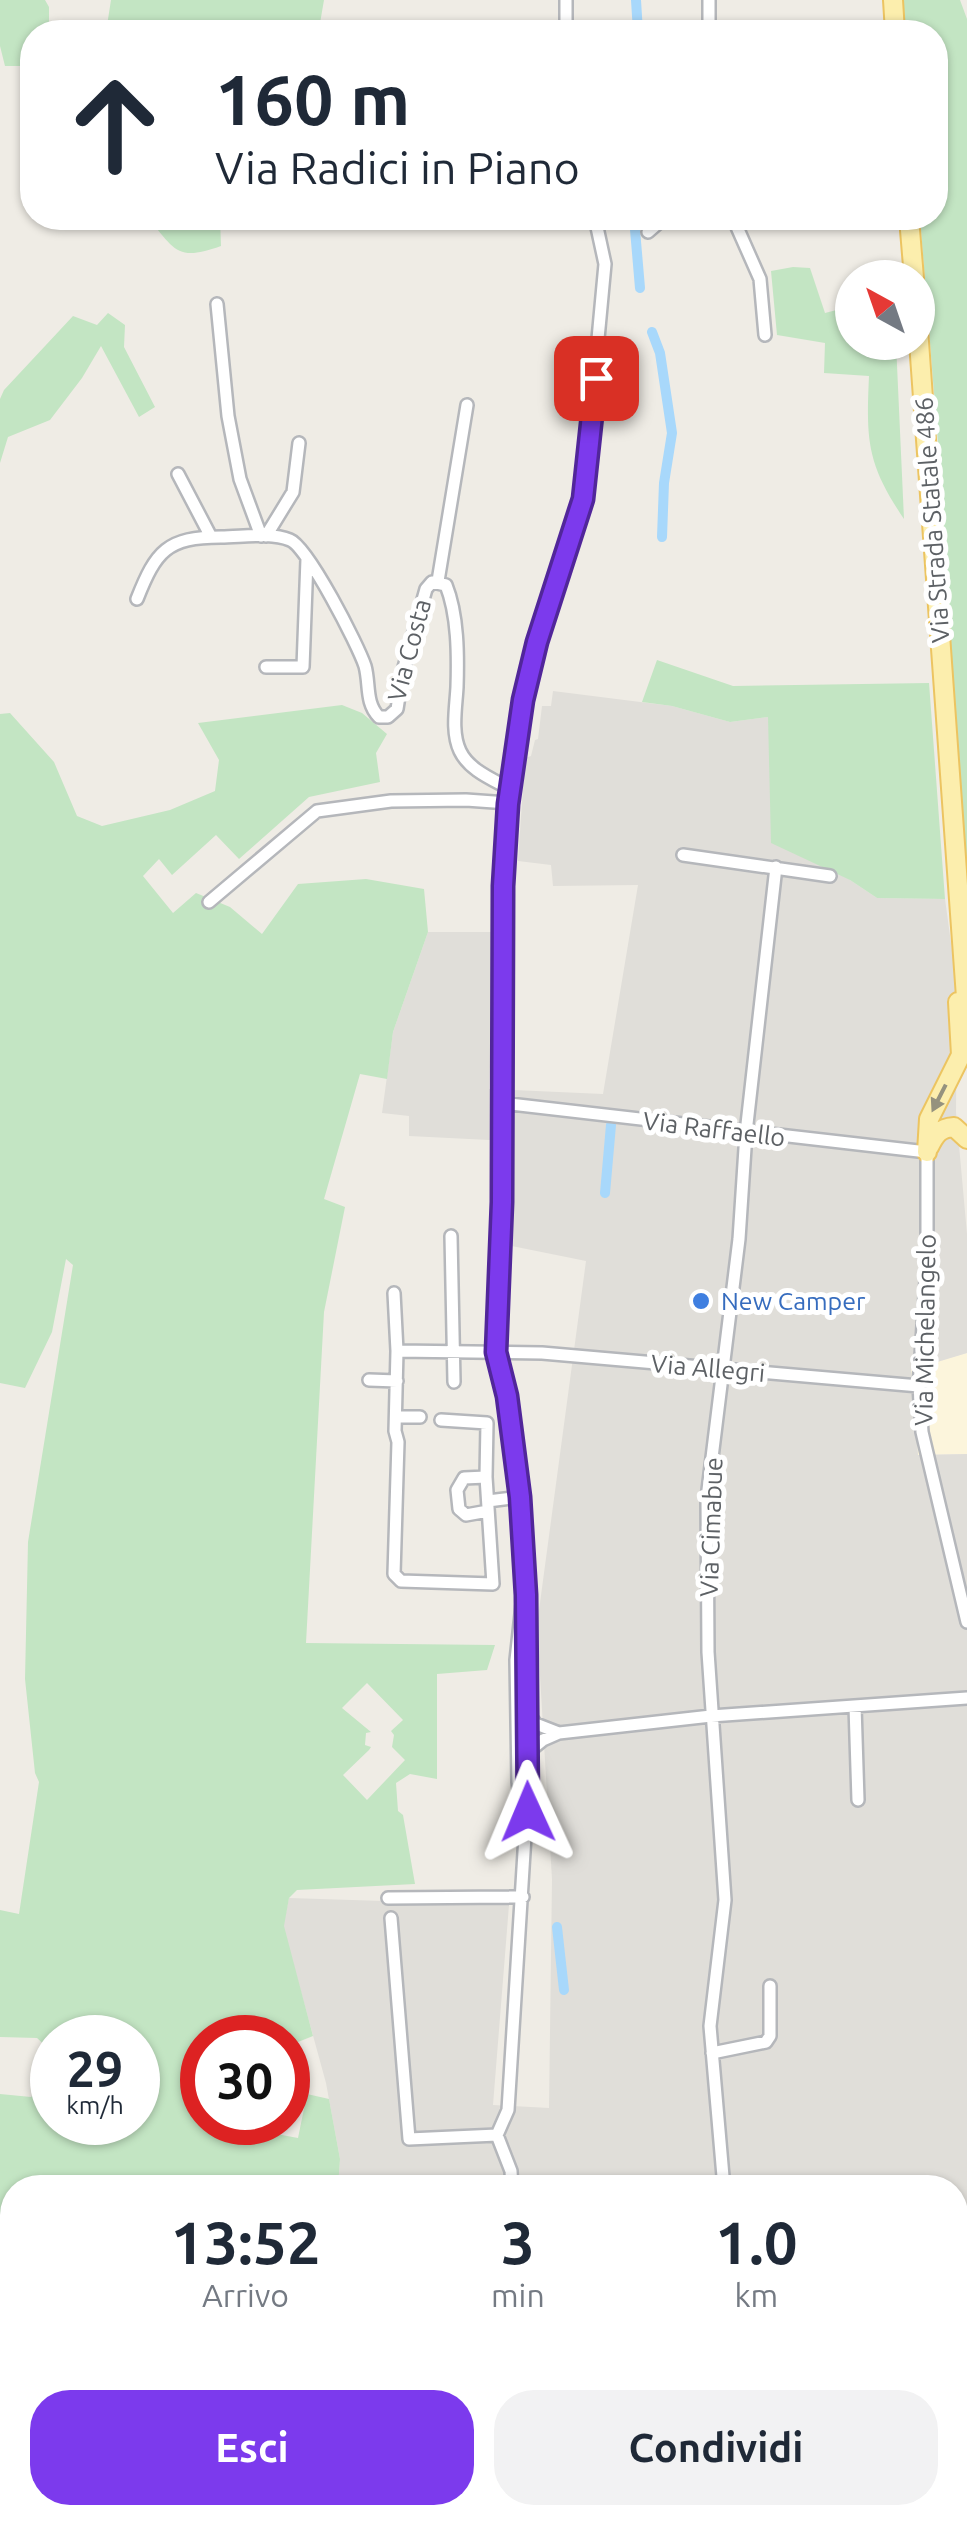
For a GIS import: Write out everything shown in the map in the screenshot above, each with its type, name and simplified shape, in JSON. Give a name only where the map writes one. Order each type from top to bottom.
[{"type":"main road","points":[[910,230],[912,260]]},
{"type":"main road","name":"Via Strada Statale 486","points":[[920,360],[967,1011]]},
{"type":"main road","points":[[927,1152],[929,1119],[961,1055],[958,1000],[964,977]]},
{"type":"main road","points":[[927,1152],[937,1132],[944,1128],[954,1127],[967,1140]]},
{"type":"street","points":[[528,1791],[520,1805],[508,1814],[529,1832],[524,1586],[520,1497],[507,1396],[496,1352],[502,1202],[503,886],[508,804],[523,700],[537,642],[583,499],[605,264],[597,230]]},
{"type":"street","points":[[738,230],[760,279],[766,335]]},
{"type":"street","points":[[217,304],[237,464],[264,536]]},
{"type":"street","points":[[438,581],[467,405]]},
{"type":"street","points":[[264,536],[293,492],[299,443]]},
{"type":"street","points":[[178,474],[204,538]]},
{"type":"street","points":[[137,599],[150,566],[160,552],[174,543],[264,536],[292,540],[307,554],[303,667],[266,667]]},
{"type":"street","name":"Via Costa","points":[[307,554],[364,665],[370,708],[379,717],[388,717],[397,709],[403,671],[426,588],[432,582],[446,584],[451,597],[458,664],[455,730],[460,750],[470,764],[510,789]]},
{"type":"street","points":[[209,902],[317,810],[391,801],[508,804]]},
{"type":"street","points":[[682,856],[830,876]]},
{"type":"street","name":"Via Cimabue","points":[[723,2175],[710,2026],[725,1900],[711,1716],[707,1498],[739,1238],[746,1133],[776,867]]},
{"type":"street","name":"Via Raffaello","points":[[502,1103],[927,1152]]},
{"type":"street","name":"Via Michelangelo","points":[[927,1152],[919,1386],[922,1432],[967,1622]]},
{"type":"street","points":[[452,1236],[454,1382]]},
{"type":"street","points":[[394,1292],[398,1352],[394,1574],[398,1580],[492,1584],[487,1423],[441,1420]]},
{"type":"street","name":"Via Allegri","points":[[398,1352],[496,1352],[919,1386]]},
{"type":"street","points":[[368,1380],[397,1381]]},
{"type":"street","points":[[396,1424],[420,1417]]},
{"type":"street","points":[[486,1477],[464,1478],[457,1490],[459,1509],[466,1515],[480,1515],[488,1506],[520,1497]]},
{"type":"street","points":[[511,2175],[497,2135],[508,2110],[523,1897],[517,1638],[524,1586]]},
{"type":"street","points":[[528,1753],[543,1740],[559,1734],[711,1716],[967,1698]]},
{"type":"street","points":[[855,1706],[858,1800]]},
{"type":"street","points":[[527,1712],[536,1724],[559,1734]]},
{"type":"street","points":[[388,1898],[523,1897]]},
{"type":"street","points":[[391,1918],[409,2139],[497,2135]]},
{"type":"street","points":[[712,2053],[766,2042],[770,2036],[770,1986]]},
{"type":"shaded area","points":[[553,691],[672,706],[730,722],[768,717],[850,880],[877,898],[945,899],[957,987],[956,1112],[967,1234],[967,1353],[911,1370],[918,1455],[967,1454],[967,2175],[339,2175],[340,2159],[326,2083],[283,1926],[289,1898],[509,1905],[493,2105],[549,2108],[552,1879],[537,1625],[586,1261],[507,1245],[509,1141],[409,1136],[409,1116],[382,1113],[393,1032],[428,932],[496,932],[489,1089],[603,1094],[638,885],[553,886],[551,865],[518,861],[525,758],[531,756],[538,739],[542,706],[551,706]]},
{"type":"shaded area","points":[[967,1353],[967,1454],[918,1455],[911,1369]]},
{"type":"green space","points":[[0,0],[45,0],[49,20],[20,20],[20,66],[5,66],[0,46]]},
{"type":"green space","points":[[111,0],[324,0],[321,20],[108,20]]},
{"type":"green space","points":[[902,0],[960,0],[967,19],[967,899],[931,360],[935,360],[935,260],[923,260],[921,230],[948,230],[948,20],[904,20]]},
{"type":"green space","points":[[158,230],[220,230],[221,246],[186,253]]},
{"type":"green space","points":[[810,268],[825,313],[835,310],[835,360],[897,360],[904,519],[882,483],[871,451],[869,376],[824,373],[825,343],[777,335],[771,271]]},
{"type":"green space","points":[[108,313],[125,325],[124,347],[155,407],[139,417],[101,346],[50,420],[8,437],[0,463],[0,399],[4,390],[73,316],[97,325]]},
{"type":"green space","points":[[657,660],[733,686],[929,683],[945,899],[877,898],[850,880],[771,843],[768,717],[730,722],[642,702]]},
{"type":"green space","points":[[342,705],[362,713],[387,734],[376,753],[380,782],[309,797],[239,859],[216,835],[172,875],[159,859],[143,876],[173,913],[196,893],[230,907],[262,934],[298,884],[366,879],[424,889],[428,932],[393,1032],[387,1079],[360,1074],[324,1199],[345,1207],[324,1312],[306,1643],[495,1645],[487,1670],[437,1674],[437,1779],[410,1774],[396,1783],[398,1811],[403,1815],[415,1884],[297,1890],[289,1898],[284,1926],[307,2015],[180,2015],[180,2145],[310,2145],[310,2095],[329,2099],[340,2159],[339,2175],[0,2175],[0,2094],[30,2097],[30,2145],[160,2145],[160,2015],[30,2015],[30,2038],[0,2037],[0,1910],[19,1914],[39,1782],[25,1679],[28,1542],[73,1265],[66,1259],[52,1332],[25,1388],[0,1383],[0,714],[10,713],[54,762],[77,816],[102,826],[170,810],[215,791],[219,760],[198,723]],"holes":[[[367,1683],[403,1720],[391,1731],[392,1747],[405,1760],[367,1800],[343,1775],[371,1747],[365,1745],[366,1733],[371,1732],[342,1708]]]},
{"type":"waterway","points":[[636,0],[637,20]]},
{"type":"waterway","points":[[635,230],[640,288]]},
{"type":"waterway","points":[[652,332],[660,353],[672,433],[664,483],[662,537]]},
{"type":"waterway","points":[[605,1193],[611,1125]]},
{"type":"waterway","points":[[557,1927],[564,1990]]},
{"type":"place","name":"New Camper","points":[[701,1301]]},
{"type":"route","points":[[528,1812],[526,1595],[520,1497],[507,1396],[496,1352],[502,1202],[503,886],[508,804],[523,700],[537,642],[583,499],[596,378]]}]
